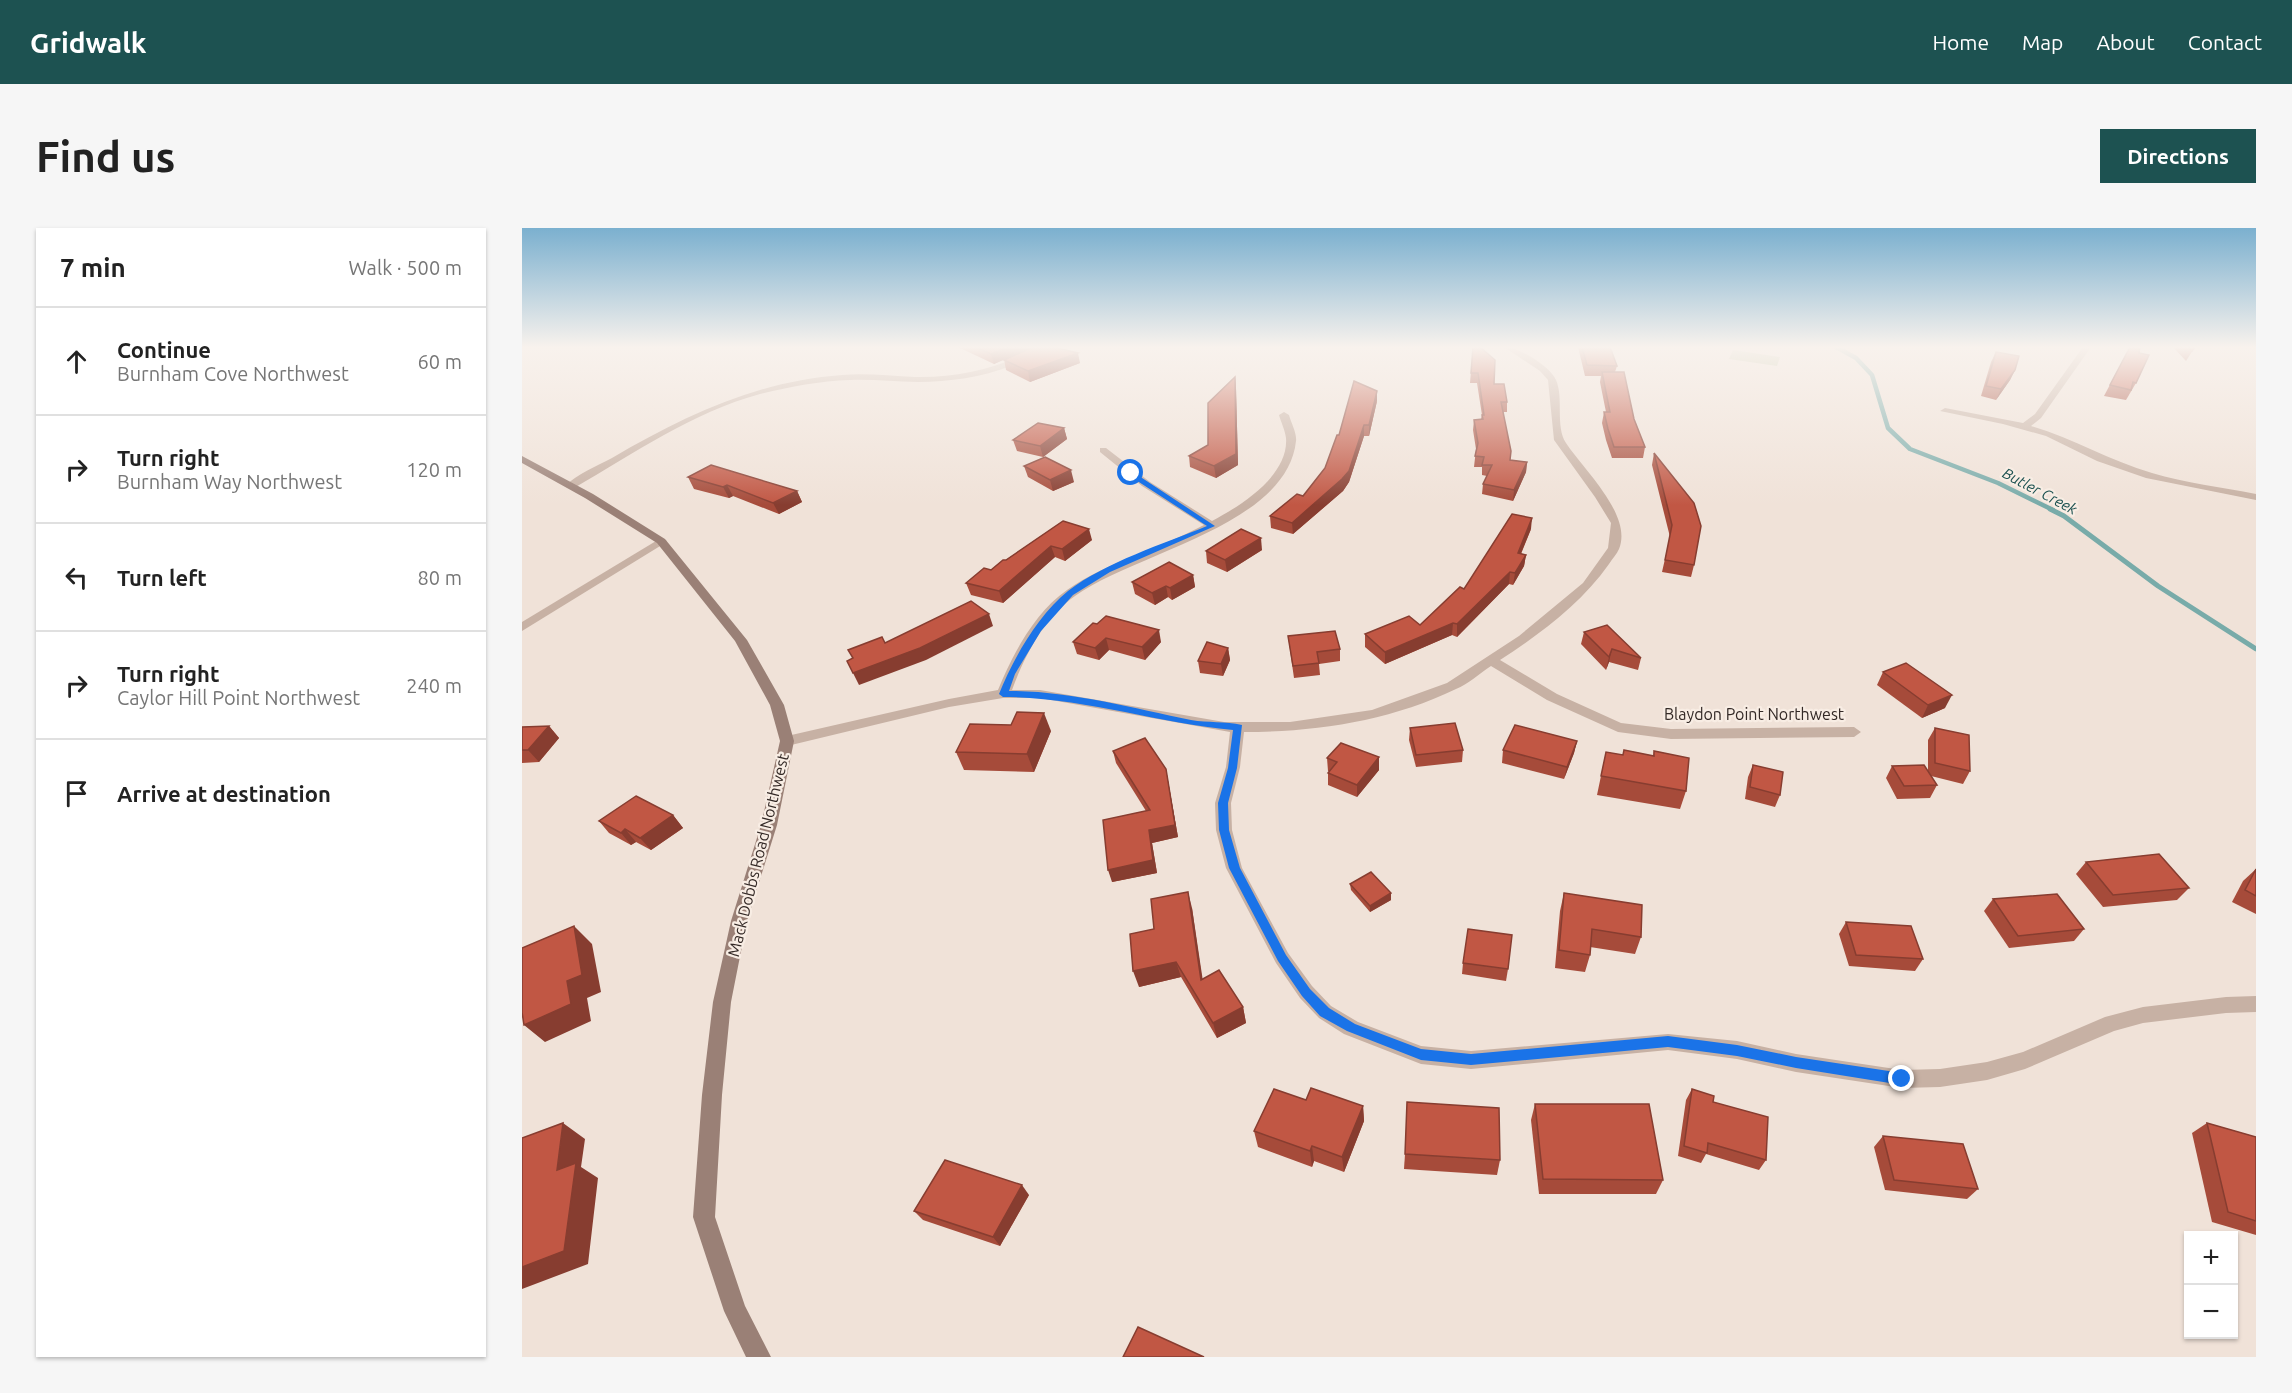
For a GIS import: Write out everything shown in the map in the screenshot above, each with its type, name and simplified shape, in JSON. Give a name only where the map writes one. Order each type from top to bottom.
[{"type":"street","points":[[570,486],[673,427],[734,400]]},
{"type":"street","points":[[787,741],[949,703],[1003,694],[1040,694],[1195,724],[1290,727],[1374,714],[1452,686],[1523,639],[1587,586],[1614,548],[1616,523],[1600,496],[1559,440],[1554,400]]},
{"type":"street","points":[[2024,427],[2038,416],[2049,400]]},
{"type":"street","points":[[1945,411],[2049,434],[2101,459],[2150,476],[2256,498]]},
{"type":"street","points":[[1003,694],[1011,674],[1037,629],[1070,593],[1108,570],[1212,526],[1254,501],[1284,469],[1292,441],[1284,415]]},
{"type":"street","points":[[1104,450],[1146,484],[1212,526]]},
{"type":"street","name":"Mack Dobbs Road Northwest","points":[[522,459],[661,541],[741,640],[777,705],[787,741],[769,825],[739,921],[722,1002],[712,1095],[704,1217],[735,1311],[759,1357]]},
{"type":"street","points":[[522,627],[661,541]]},
{"type":"street","name":"Blaydon Point Northwest","points":[[1491,661],[1552,697],[1618,727],[1671,734],[1854,732]]},
{"type":"street","points":[[1238,727],[1233,768],[1223,803],[1224,830],[1234,868],[1282,958],[1306,992],[1324,1012],[1351,1028],[1421,1055],[1471,1060],[1668,1041],[1737,1050],[1796,1063],[1902,1079],[1940,1078],[1987,1071],[2025,1060],[2112,1023],[2143,1015],[2226,1005],[2256,1004]]},
{"type":"building","points":[[1211,400],[1235,400],[1236,454],[1214,466],[1189,456],[1208,445],[1208,403]]},
{"type":"building","points":[[1349,400],[1375,400],[1369,425],[1364,425],[1349,471],[1342,479],[1292,523],[1270,516],[1297,494],[1303,496],[1325,468],[1337,435],[1339,435]]},
{"type":"building","points":[[1482,400],[1507,400],[1507,402],[1501,402],[1511,451],[1510,460],[1527,462],[1514,490],[1483,484],[1492,465],[1482,465],[1484,457],[1475,456],[1478,443],[1474,420],[1483,419],[1482,415],[1484,415]]},
{"type":"building","points":[[1608,400],[1630,400],[1634,419],[1645,447],[1614,447],[1604,412],[1610,412]]},
{"type":"building","points":[[1038,423],[1064,428],[1040,446],[1013,440]]},
{"type":"building","points":[[1654,453],[1694,503],[1701,526],[1694,565],[1665,560],[1672,525]]},
{"type":"building","points":[[1045,457],[1071,470],[1050,480],[1024,466]]},
{"type":"building","points":[[711,465],[797,491],[773,503],[727,485],[723,487],[688,477]]},
{"type":"building","points":[[1512,514],[1532,518],[1518,553],[1526,555],[1515,573],[1510,572],[1457,624],[1453,623],[1385,652],[1365,634],[1409,616],[1420,625],[1460,587],[1464,589]]},
{"type":"building","points":[[1063,521],[1089,529],[1062,549],[1051,546],[999,591],[966,583],[984,568],[991,570]]},
{"type":"building","points":[[1241,529],[1261,538],[1225,560],[1206,551]]},
{"type":"building","points":[[1169,562],[1193,575],[1170,588],[1166,586],[1152,593],[1132,582]]},
{"type":"building","points":[[971,601],[989,614],[920,648],[853,673],[847,661],[853,658],[848,650],[882,637],[885,643]]},
{"type":"building","points":[[1106,616],[1159,630],[1142,647],[1106,638],[1095,648],[1073,642],[1093,623],[1097,624]]},
{"type":"building","points":[[1607,625],[1641,658],[1612,649],[1609,657],[1584,632]]},
{"type":"building","points":[[1335,631],[1340,649],[1317,652],[1319,663],[1293,666],[1288,636]]},
{"type":"building","points":[[1207,642],[1228,648],[1221,664],[1198,661]]},
{"type":"building","points":[[1906,663],[1952,695],[1928,705],[1883,672]]},
{"type":"building","points":[[1017,712],[1044,713],[1027,754],[956,752],[970,724],[1011,725]]},
{"type":"building","points":[[1455,723],[1463,750],[1416,755],[1410,728]]},
{"type":"building","points":[[1515,725],[1577,741],[1567,767],[1503,750]]},
{"type":"building","points":[[549,726],[528,750],[522,750],[522,727]]},
{"type":"building","points":[[1935,728],[1969,735],[1970,771],[1935,763]]},
{"type":"building","points":[[1145,738],[1166,769],[1175,825],[1149,830],[1153,860],[1108,870],[1103,820],[1150,810],[1113,751]]},
{"type":"building","points":[[1341,743],[1379,757],[1357,785],[1328,773],[1337,762],[1327,758]]},
{"type":"building","points":[[1624,750],[1654,756],[1654,751],[1689,758],[1686,791],[1601,776],[1606,752],[1623,755]]},
{"type":"building","points":[[1753,765],[1783,772],[1780,795],[1750,787]]},
{"type":"building","points":[[1924,765],[1937,785],[1904,786],[1892,766]]},
{"type":"building","points":[[636,796],[673,815],[640,838],[625,829],[621,833],[599,821]]},
{"type":"building","points":[[2159,854],[2189,888],[2113,895],[2086,862]]},
{"type":"building","points":[[2256,869],[2256,896],[2245,890]]},
{"type":"building","points":[[1371,872],[1391,893],[1370,906],[1350,884]]},
{"type":"building","points":[[1188,892],[1201,980],[1219,970],[1243,1007],[1213,1023],[1176,962],[1133,971],[1130,934],[1154,929],[1151,899]]},
{"type":"building","points":[[1564,893],[1642,905],[1641,937],[1592,929],[1590,955],[1559,950]]},
{"type":"building","points":[[2057,894],[2084,929],[2018,936],[1993,899]]},
{"type":"building","points":[[1846,922],[1911,926],[1923,959],[1856,955]]},
{"type":"building","points":[[574,926],[582,975],[567,981],[571,1004],[524,1025],[522,948]]},
{"type":"building","points":[[1468,929],[1512,935],[1508,969],[1463,963]]},
{"type":"building","points":[[1311,1088],[1363,1106],[1342,1157],[1312,1146],[1310,1151],[1254,1131],[1274,1089],[1306,1100]]},
{"type":"building","points":[[1692,1089],[1714,1096],[1713,1102],[1768,1117],[1766,1160],[1708,1143],[1707,1153],[1684,1146]]},
{"type":"building","points":[[1407,1102],[1499,1108],[1500,1160],[1405,1154]]},
{"type":"building","points":[[1535,1104],[1649,1104],[1663,1180],[1543,1179]]},
{"type":"building","points":[[563,1123],[557,1170],[576,1163],[564,1251],[522,1267],[522,1138]]},
{"type":"building","points":[[2207,1123],[2256,1137],[2256,1221],[2228,1212]]},
{"type":"building","points":[[1883,1136],[1963,1144],[1978,1189],[1894,1180]]},
{"type":"building","points":[[945,1160],[1022,1185],[993,1237],[914,1211]]},
{"type":"building","points":[[1138,1327],[1204,1357],[1123,1357]]},
{"type":"waterway","name":"Butler Creek","points":[[1879,400],[1888,428],[1910,449],[1998,483],[2053,510]]},
{"type":"waterway","name":"Butler Creek","points":[[2050,509],[2064,516],[2158,586],[2256,649]]},
{"type":"route","points":[[1131,473],[1212,526],[1186,539],[1108,570],[1070,593],[1037,629],[1011,674],[1003,694],[1040,694],[1195,724],[1238,727],[1233,768],[1223,803],[1224,830],[1234,868],[1282,958],[1306,992],[1324,1012],[1351,1028],[1421,1055],[1471,1060],[1554,1054],[1668,1041],[1737,1050],[1796,1063],[1902,1079]]}]
